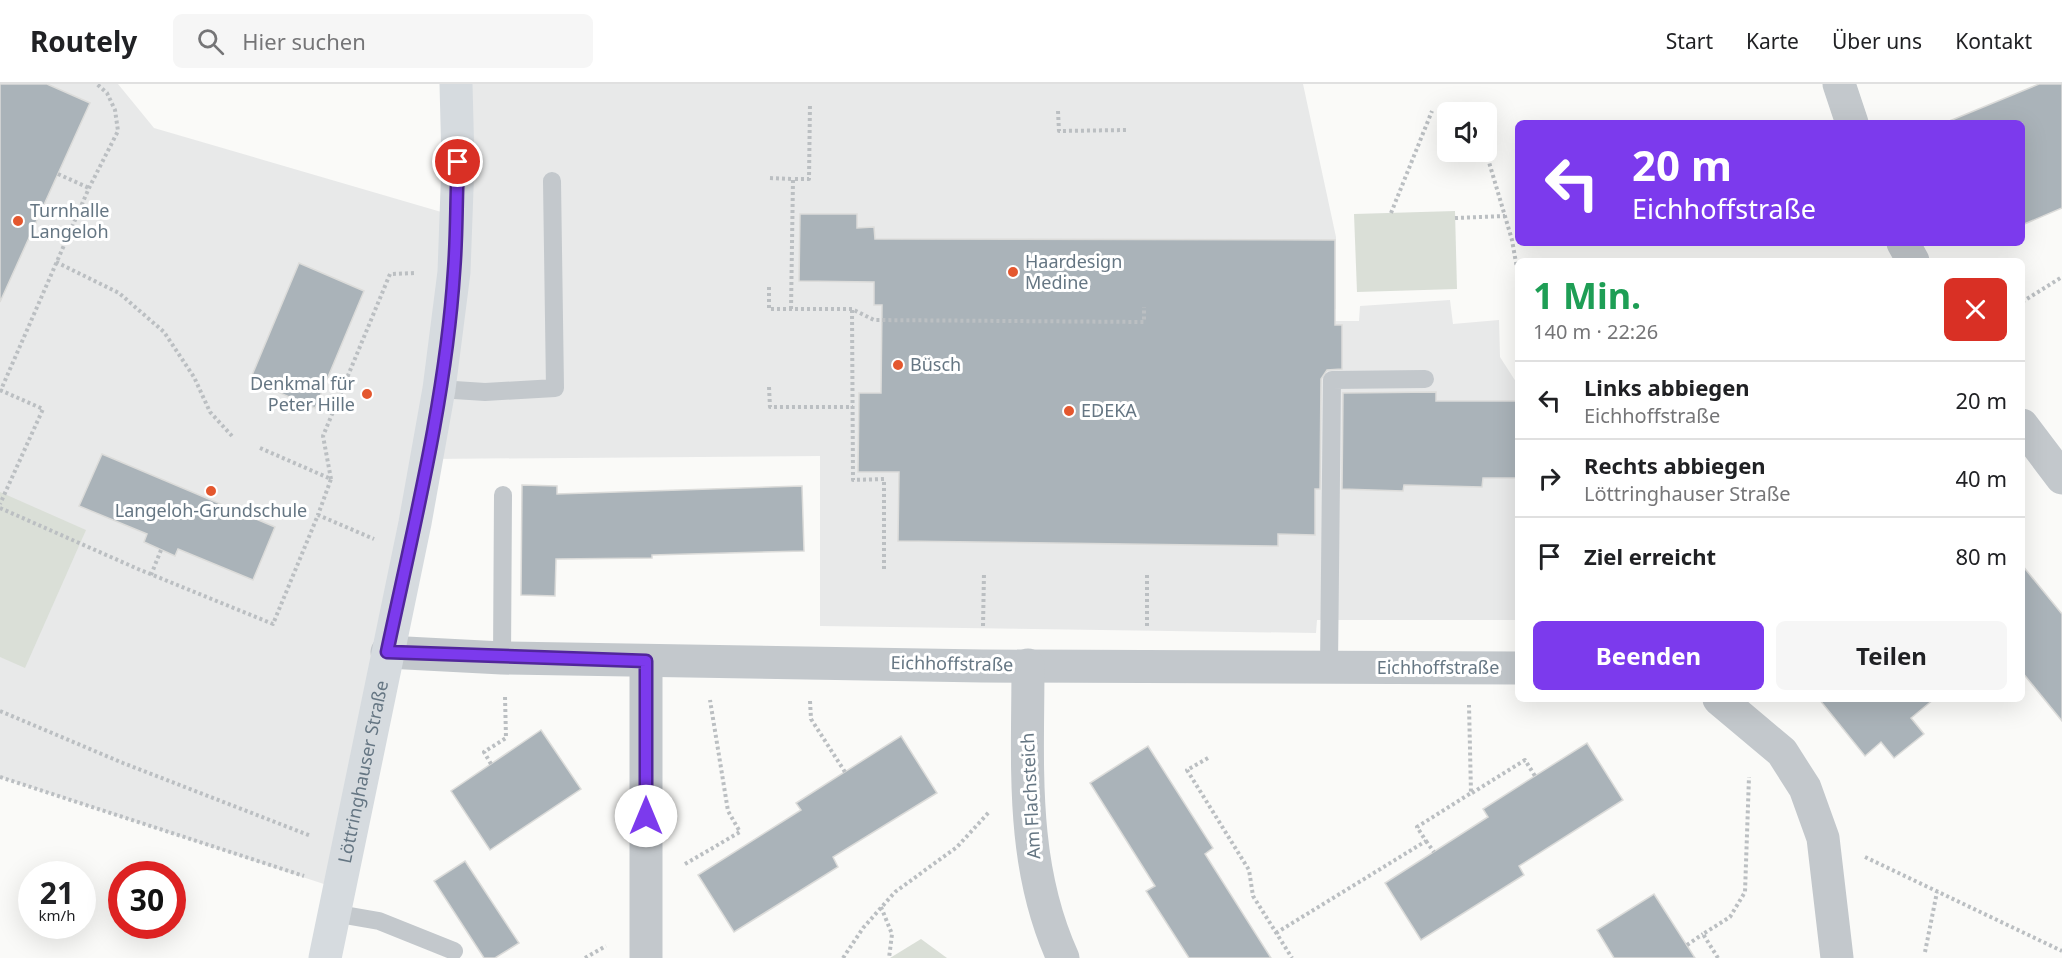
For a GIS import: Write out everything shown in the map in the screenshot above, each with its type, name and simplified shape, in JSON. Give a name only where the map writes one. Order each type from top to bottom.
[{"type":"street","name":"Löttringhauser Straße","points":[[325,958],[417,512],[439,389],[454,272],[458,162],[456,84]]},
{"type":"street","points":[[1839,84],[1851,120]]},
{"type":"street","points":[[2025,429],[2062,478]]},
{"type":"street","name":"Eichhoffstraße","points":[[387,652],[502,658],[646,661],[1515,668]]},
{"type":"street","points":[[646,661],[646,958]]},
{"type":"street","name":"Am Flachsteich","points":[[1028,665],[1028,799],[1036,880],[1063,958]]},
{"type":"street","points":[[1723,702],[1782,752],[1805,788],[1823,838],[1837,958]]},
{"type":"lane","points":[[439,389],[485,392],[555,388],[552,181]]},
{"type":"lane","points":[[1329,667],[1332,380],[1425,379]]},
{"type":"lane","points":[[502,658],[503,495]]},
{"type":"lane","points":[[336,901],[454,951]]},
{"type":"path","points":[[97,84],[107,93],[115,110],[118,131],[89,188],[0,391],[43,409],[0,506],[151,574],[273,624],[331,479],[323,436],[390,274],[454,272]]},
{"type":"path","points":[[770,178],[809,179],[810,103]]},
{"type":"path","points":[[1058,111],[1059,131],[1127,130]]},
{"type":"path","points":[[1391,213],[1432,111]]},
{"type":"path","points":[[1489,162],[1515,261]]},
{"type":"path","points":[[58,174],[89,188]]},
{"type":"path","points":[[791,309],[793,179]]},
{"type":"path","points":[[1455,218],[1505,216]]},
{"type":"path","points":[[56,262],[119,293],[164,332],[194,377],[210,412],[232,436]]},
{"type":"path","points":[[2025,300],[2062,278]]},
{"type":"path","points":[[769,287],[769,309],[852,309],[874,320],[1144,322],[1144,307]]},
{"type":"path","points":[[852,309],[853,480],[884,479],[884,572]]},
{"type":"path","points":[[769,387],[770,407],[853,406]]},
{"type":"path","points":[[260,448],[331,479]]},
{"type":"path","points":[[318,515],[380,541]]},
{"type":"path","points":[[151,574],[161,550]]},
{"type":"path","points":[[983,622],[984,573]]},
{"type":"path","points":[[1147,575],[1147,629]]},
{"type":"path","points":[[492,764],[484,752],[506,738],[504,694]]},
{"type":"path","points":[[646,886],[740,832],[728,812],[710,697]]},
{"type":"path","points":[[810,697],[811,719],[845,772]]},
{"type":"path","points":[[1469,702],[1471,793]]},
{"type":"path","points":[[0,711],[123,763],[346,849]]},
{"type":"path","points":[[1208,758],[1187,770],[1249,870],[1253,896],[1292,958]]},
{"type":"path","points":[[1434,852],[1417,827],[1525,760],[1535,776]]},
{"type":"path","points":[[1687,945],[1730,917],[1745,892],[1750,767]]},
{"type":"path","points":[[0,777],[336,901]]},
{"type":"path","points":[[843,958],[863,928],[895,892],[957,847],[991,810],[998,808]]},
{"type":"path","points":[[1276,933],[1426,841]]},
{"type":"path","points":[[1874,862],[2062,951]]},
{"type":"path","points":[[1925,952],[1937,892]]},
{"type":"path","points":[[881,908],[892,934],[890,958]]},
{"type":"path","points":[[1703,934],[1718,958]]},
{"type":"path","points":[[585,958],[607,946]]},
{"type":"shaded area","points":[[0,84],[118,84],[154,128],[455,216],[456,84],[1303,84],[1336,237],[1336,309],[1319,309],[1319,321],[1359,321],[1360,306],[1450,300],[1453,324],[1499,320],[1500,357],[1515,380],[1515,620],[1317,620],[1316,633],[820,626],[820,456],[428,459],[339,889],[0,777]]},
{"type":"shaded area","points":[[1455,211],[1457,289],[1357,292],[1354,214]]},
{"type":"shaded area","points":[[0,492],[86,530],[25,668],[0,657]]},
{"type":"shaded area","points":[[921,939],[947,958],[890,958]]},
{"type":"building","name":"Turnhalle Langeloh","points":[[0,84],[47,84],[90,103],[0,302]]},
{"type":"building","points":[[2039,84],[2062,84],[2062,208],[2025,224],[2025,120],[1952,120]]},
{"type":"building","points":[[800,214],[857,214],[857,228],[874,227],[875,239],[1335,240],[1335,325],[1342,325],[1342,369],[1327,370],[1321,379],[1320,489],[1315,489],[1315,535],[1278,534],[1278,546],[898,541],[899,472],[858,472],[859,393],[881,393],[882,305],[874,305],[874,282],[799,281]]},
{"type":"building","points":[[299,263],[364,291],[315,408],[250,380]]},
{"type":"building","points":[[1436,392],[1436,401],[1515,401],[1515,478],[1483,478],[1482,487],[1404,485],[1403,491],[1342,489],[1343,393]]},
{"type":"building","points":[[102,454],[275,527],[253,580],[178,549],[175,556],[144,542],[147,534],[79,506]]},
{"type":"building","points":[[522,485],[557,486],[557,494],[802,486],[804,551],[652,555],[652,558],[556,559],[555,596],[521,595]]},
{"type":"building","points":[[2025,569],[2062,614],[2062,721],[2025,676]]},
{"type":"building","points":[[1821,702],[1930,702],[1911,718],[1924,734],[1894,758],[1881,742],[1865,756]]},
{"type":"building","points":[[541,730],[581,789],[490,850],[451,791]]},
{"type":"building","points":[[901,736],[937,793],[833,857],[838,867],[734,932],[698,875],[801,810],[796,803]]},
{"type":"building","points":[[1587,743],[1623,800],[1519,866],[1524,875],[1421,940],[1385,883],[1488,817],[1483,809]]},
{"type":"building","points":[[1148,746],[1213,848],[1205,854],[1271,958],[1189,958],[1146,891],[1155,886],[1090,783]]},
{"type":"building","points":[[465,861],[519,943],[495,958],[484,958],[434,881]]},
{"type":"building","points":[[1654,894],[1695,958],[1614,958],[1597,930]]},
{"type":"place","name":"Turnhalle Langeloh","points":[[18,221]]},
{"type":"place","name":"Haardesign Medine","points":[[1013,272]]},
{"type":"place","name":"Büsch","points":[[898,365]]},
{"type":"place","name":"Denkmal für Peter Hille","points":[[367,394]]},
{"type":"place","name":"EDEKA","points":[[1069,411]]},
{"type":"place","name":"Langeloh-Grundschule","points":[[211,491]]},
{"type":"route","points":[[458,162],[454,272],[439,389],[428,459],[387,652],[502,658],[646,661],[646,816]]}]
